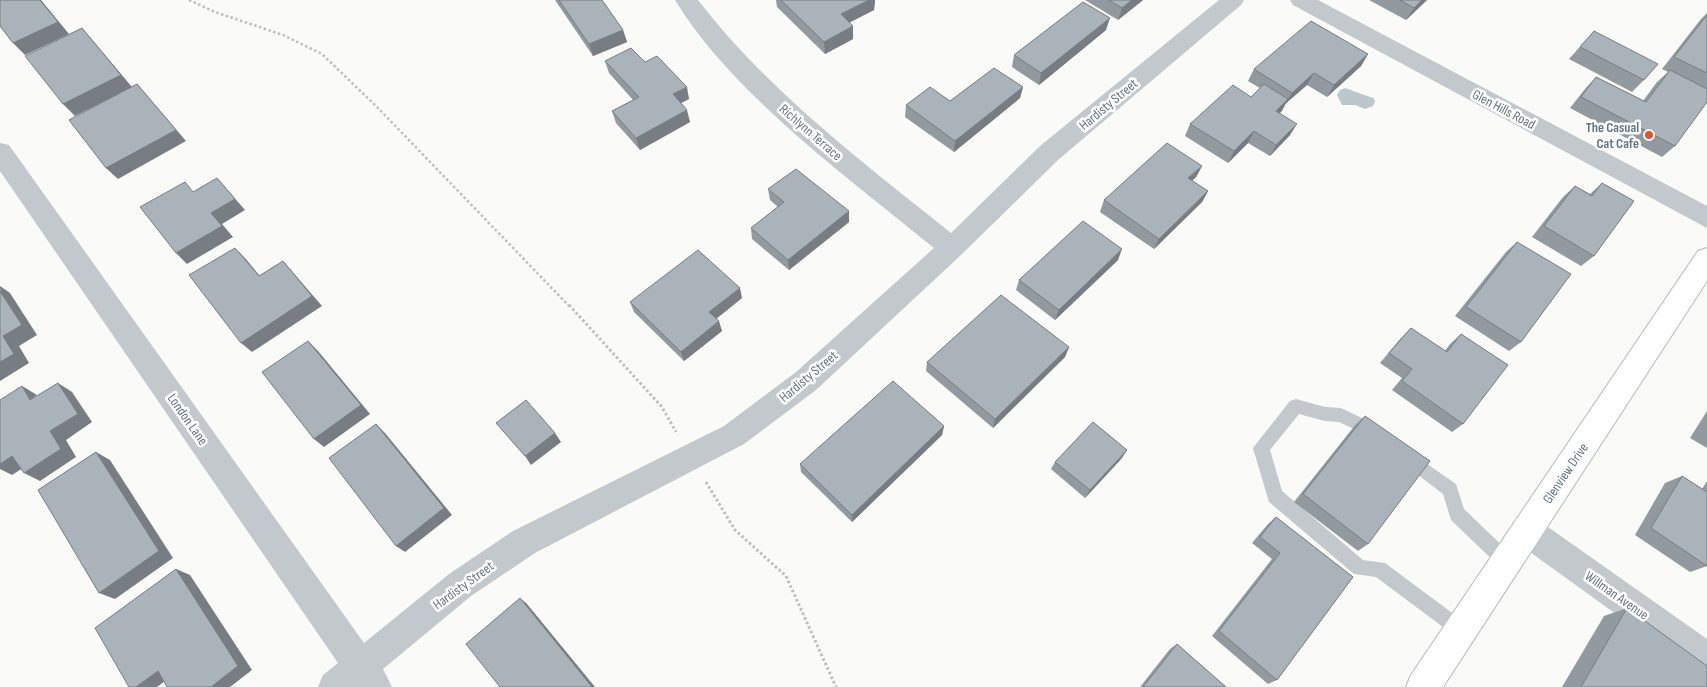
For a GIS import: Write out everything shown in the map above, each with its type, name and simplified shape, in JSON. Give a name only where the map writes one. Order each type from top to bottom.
[{"type":"main road","name":"Glenview Drive","points":[[1423,687],[1707,259]]},
{"type":"street","name":"Richlynn Terrace","points":[[686,0],[719,42],[759,85],[824,145],[952,248]]},
{"type":"street","name":"Hardisty Street","points":[[336,687],[368,677],[460,585],[524,542],[734,435],[806,381],[952,248],[1049,153],[1233,0]]},
{"type":"street","name":"Glen Hills Road","points":[[1301,0],[1707,218]]},
{"type":"street","name":"London Lane","points":[[0,152],[368,677]]},
{"type":"street","name":"Willman Avenue","points":[[1527,531],[1707,659]]},
{"type":"lane","points":[[1461,630],[1379,569],[1360,568],[1275,496],[1261,448],[1296,406],[1325,414],[1341,415],[1375,432],[1450,490],[1456,514],[1507,562]]},
{"type":"path","points":[[190,0],[215,12],[284,35],[322,54],[378,108],[564,300],[662,408],[735,530],[786,576],[836,687]]},
{"type":"shaded area","points":[[1345,88],[1373,98],[1375,101],[1373,106],[1365,109],[1355,105],[1342,105],[1337,95],[1340,90]]},
{"type":"building","points":[[0,0],[40,0],[58,22],[13,43],[0,26]]},
{"type":"building","points":[[559,0],[602,0],[623,30],[589,44]]},
{"type":"building","points":[[781,0],[869,0],[841,14],[853,26],[824,42]]},
{"type":"building","points":[[1109,0],[1132,0],[1122,8]]},
{"type":"building","points":[[1400,0],[1422,0],[1414,8]]},
{"type":"building","points":[[1083,2],[1110,18],[1041,73],[1014,55]]},
{"type":"building","points":[[1707,15],[1707,73],[1674,57]]},
{"type":"building","points":[[1311,21],[1368,54],[1334,85],[1314,73],[1292,93],[1254,69]]},
{"type":"building","points":[[82,28],[121,75],[63,104],[25,56]]},
{"type":"building","points":[[1594,31],[1658,64],[1644,80],[1580,47]]},
{"type":"building","points":[[631,48],[645,62],[657,56],[687,87],[673,94],[687,110],[636,138],[612,111],[639,97],[605,61]]},
{"type":"building","points":[[994,68],[1023,87],[955,141],[906,105],[930,87],[950,101]]},
{"type":"building","points":[[1670,70],[1707,89],[1707,102],[1675,146],[1581,97],[1596,77],[1646,102]]},
{"type":"building","points":[[137,84],[176,130],[106,168],[69,120]]},
{"type":"building","points":[[1264,84],[1288,99],[1276,111],[1297,124],[1276,145],[1254,131],[1234,151],[1190,124],[1233,85],[1251,97]]},
{"type":"building","points":[[1167,143],[1202,166],[1188,178],[1208,191],[1159,239],[1104,200]]},
{"type":"building","points":[[796,169],[849,211],[788,260],[751,228],[784,202],[768,189]]},
{"type":"building","points":[[217,178],[235,199],[211,213],[222,226],[176,253],[140,207],[185,182],[193,192]]},
{"type":"building","points":[[1602,183],[1634,201],[1594,256],[1544,226],[1575,186],[1592,196]]},
{"type":"building","points":[[1083,221],[1122,249],[1059,310],[1019,280]]},
{"type":"building","points":[[1517,242],[1571,274],[1521,342],[1466,307]]},
{"type":"building","points":[[235,248],[259,276],[283,261],[312,296],[241,343],[189,275]]},
{"type":"building","points":[[698,250],[740,288],[709,312],[719,321],[681,352],[630,302]]},
{"type":"building","points":[[0,291],[22,325],[3,336],[14,354],[0,362]]},
{"type":"building","points":[[1001,295],[1069,347],[995,419],[927,362]]},
{"type":"building","points":[[1411,328],[1447,352],[1461,334],[1508,365],[1463,424],[1402,381],[1412,369],[1389,353]]},
{"type":"building","points":[[308,341],[361,405],[314,439],[262,372]]},
{"type":"building","points":[[893,381],[944,426],[852,515],[800,464]]},
{"type":"building","points":[[58,383],[78,414],[50,431],[61,449],[24,473],[12,456],[0,464],[0,400],[22,386],[30,400]]},
{"type":"building","points":[[526,400],[555,433],[525,456],[496,423]]},
{"type":"building","points":[[1365,416],[1430,461],[1368,544],[1303,494]]},
{"type":"building","points":[[1093,422],[1127,450],[1090,490],[1055,462]]},
{"type":"building","points":[[376,424],[444,508],[396,546],[329,458]]},
{"type":"building","points":[[96,452],[159,551],[99,593],[38,490]]},
{"type":"building","points":[[1682,476],[1707,492],[1707,566],[1651,528]]},
{"type":"building","points":[[1276,517],[1353,577],[1277,680],[1219,631],[1280,553],[1260,537]]},
{"type":"building","points":[[176,569],[238,666],[211,687],[167,687],[158,671],[136,687],[129,687],[95,628]]},
{"type":"building","points":[[520,598],[592,687],[500,687],[466,644]]},
{"type":"building","points":[[1627,608],[1707,666],[1707,687],[1581,687]]},
{"type":"building","points":[[1177,644],[1226,687],[1143,687]]},
{"type":"place","name":"The Casual Cat Cafe","points":[[1649,135]]}]
